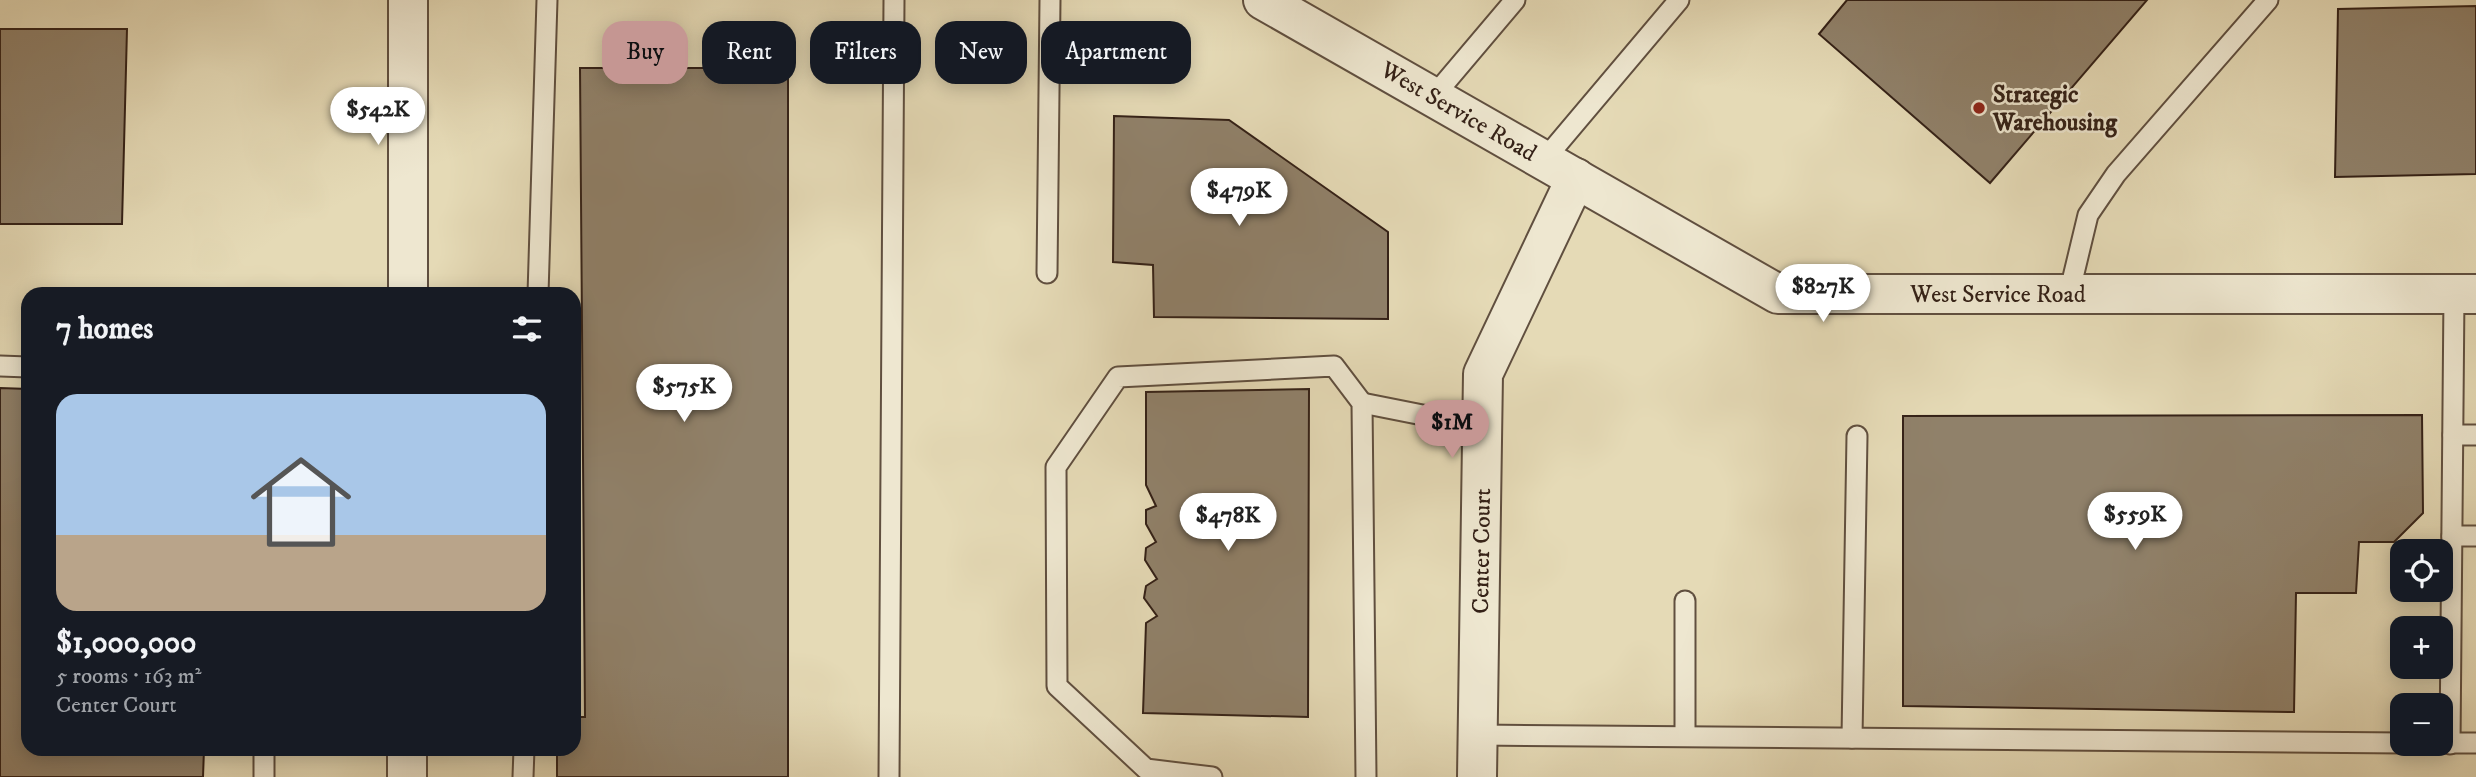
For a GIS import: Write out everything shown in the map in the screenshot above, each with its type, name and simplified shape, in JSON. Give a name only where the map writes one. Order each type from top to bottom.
[{"type":"street","points":[[408,0],[408,287]]},
{"type":"street","name":"West Service Road","points":[[1263,0],[1778,295],[2465,295]]},
{"type":"street","name":"Center Court","points":[[1477,777],[1483,374],[1560,169]]},
{"type":"street","points":[[407,756],[407,777]]},
{"type":"lane","points":[[538,287],[547,0]]},
{"type":"lane","points":[[889,777],[894,0]]},
{"type":"lane","points":[[1047,273],[1050,0]]},
{"type":"lane","points":[[1433,97],[1515,0]]},
{"type":"lane","points":[[1560,169],[1679,0]]},
{"type":"lane","points":[[2069,295],[2088,215],[2116,174],[2269,0]]},
{"type":"lane","points":[[2447,693],[2453,435],[2465,295]]},
{"type":"lane","points":[[0,366],[21,367]]},
{"type":"lane","points":[[1212,777],[1146,769],[1057,686],[1056,467],[1118,377],[1334,366],[1362,403],[1366,777]]},
{"type":"lane","points":[[1362,403],[1483,427]]},
{"type":"lane","points":[[2453,435],[2476,435]]},
{"type":"lane","points":[[1852,738],[1857,436]]},
{"type":"lane","points":[[2452,536],[2476,536]]},
{"type":"lane","points":[[1685,601],[1685,736]]},
{"type":"lane","points":[[1478,735],[2390,743]]},
{"type":"lane","points":[[2453,743],[2476,743]]},
{"type":"lane","points":[[264,756],[264,777]]},
{"type":"lane","points":[[523,777],[524,756]]},
{"type":"building","name":"Strategic Warehousing","points":[[1847,0],[2147,0],[1990,183],[1819,34]]},
{"type":"building","points":[[2476,6],[2476,174],[2335,177],[2338,9]]},
{"type":"building","points":[[0,29],[127,29],[122,224],[0,224]]},
{"type":"building","points":[[580,68],[602,68],[602,84],[688,84],[688,68],[702,68],[702,84],[788,84],[788,777],[557,777],[557,756],[581,756],[581,717],[585,717]]},
{"type":"building","points":[[1114,116],[1229,120],[1388,232],[1388,319],[1154,317],[1153,265],[1113,262]]},
{"type":"building","points":[[0,388],[21,389],[21,756],[204,756],[203,777],[0,777]]},
{"type":"building","points":[[1309,389],[1308,717],[1143,713],[1146,623],[1157,616],[1144,598],[1146,586],[1157,579],[1145,560],[1146,548],[1156,542],[1146,524],[1146,510],[1156,506],[1146,485],[1146,392]]},
{"type":"building","points":[[2422,415],[2423,513],[2397,539],[2390,539],[2390,542],[2359,542],[2356,593],[2296,593],[2294,712],[1903,706],[1903,416]]},
{"type":"place","name":"Strategic Warehousing","points":[[1979,108]]}]
